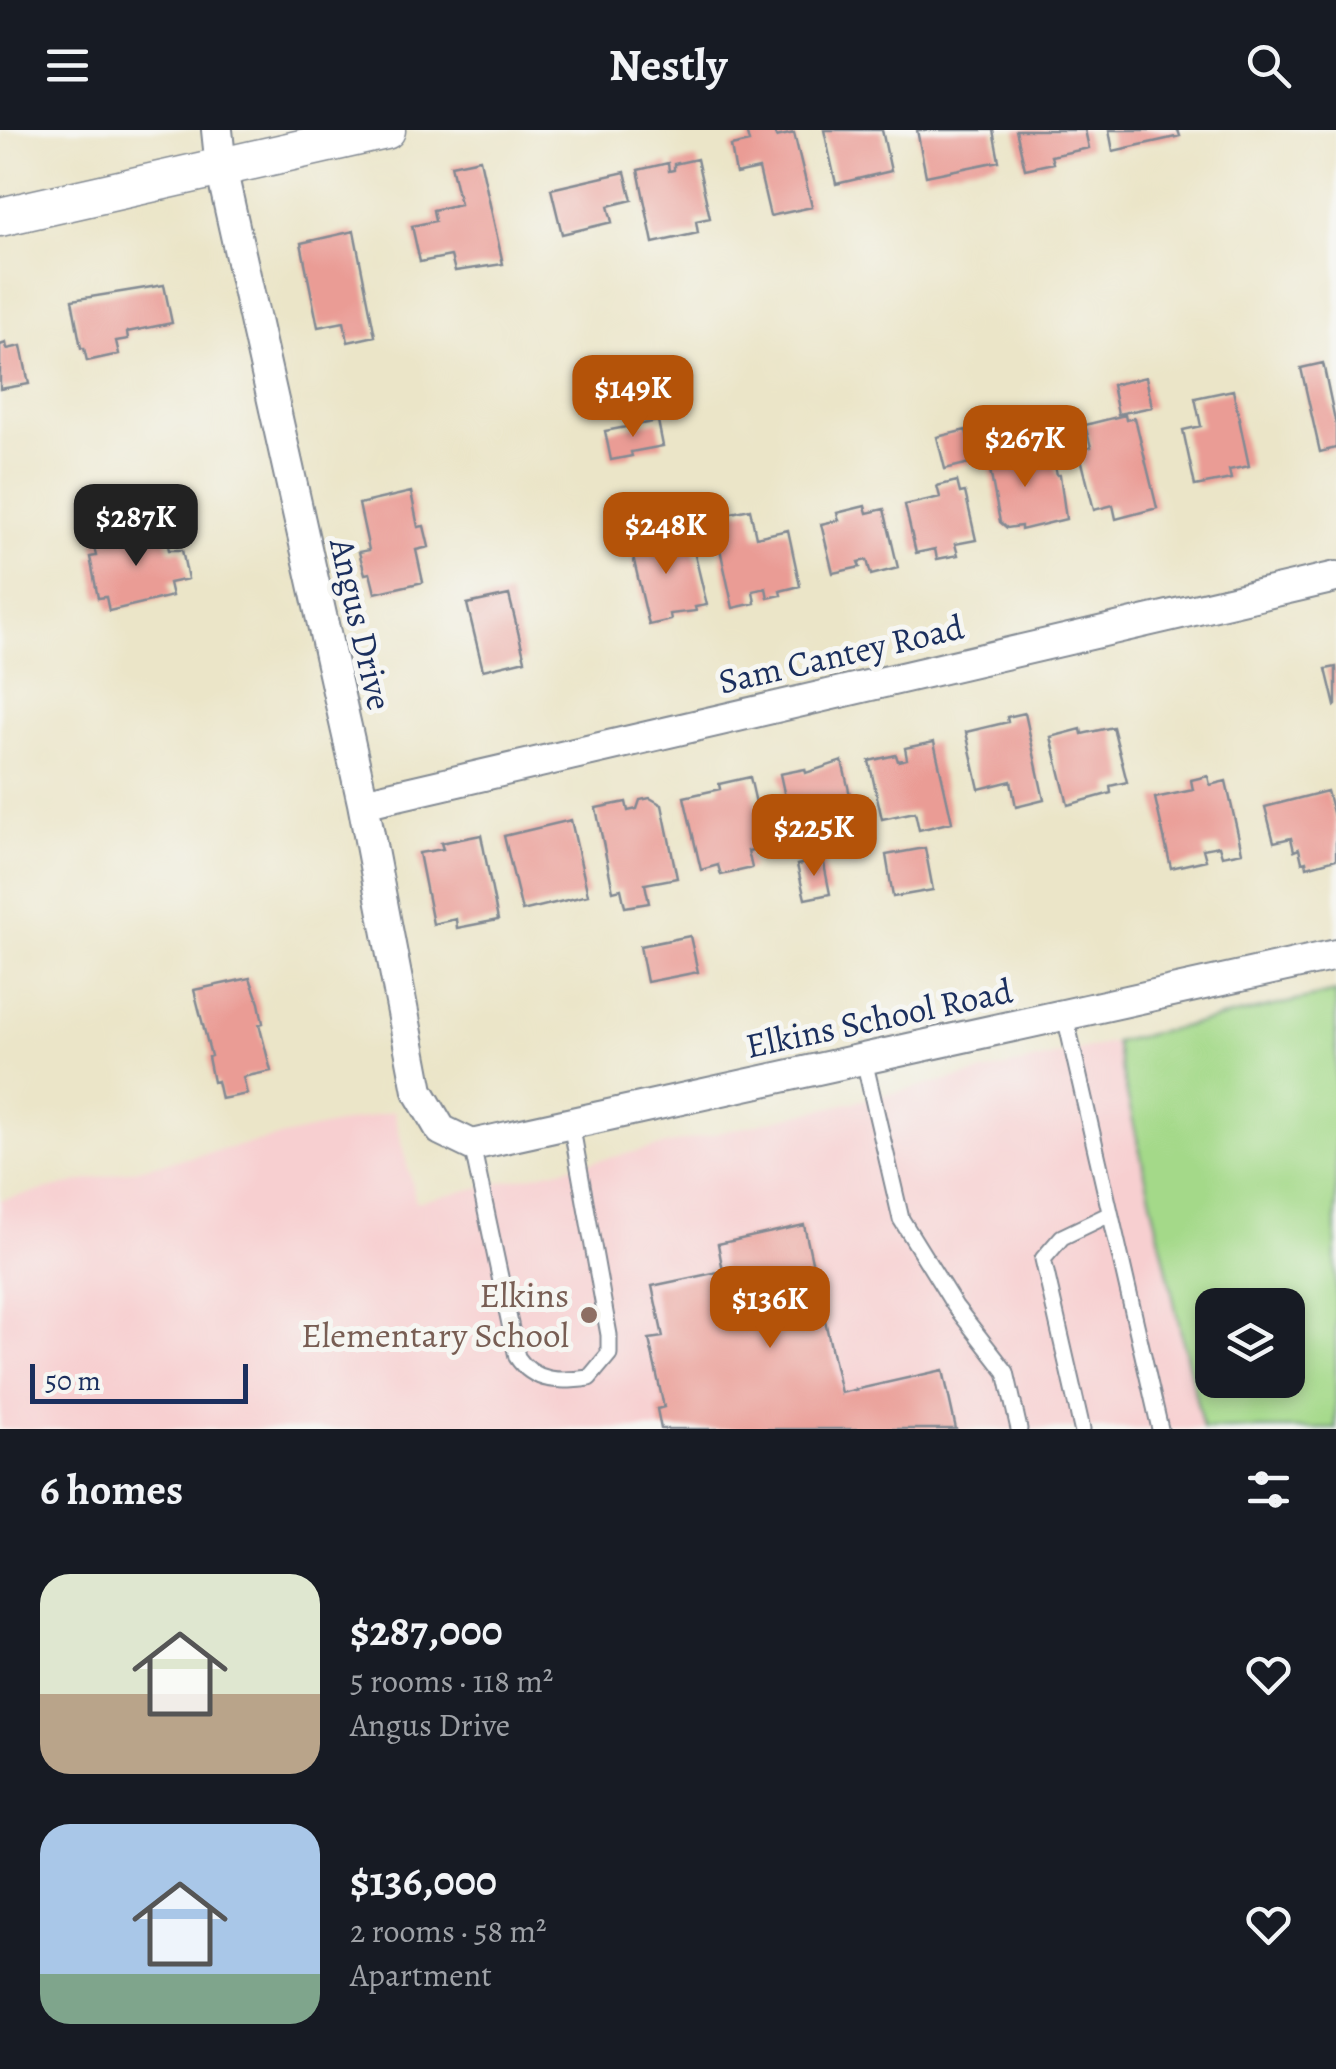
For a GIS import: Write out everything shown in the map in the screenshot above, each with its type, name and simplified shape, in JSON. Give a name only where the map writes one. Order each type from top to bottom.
[{"type":"street","name":"Angus Drive","points":[[217,130],[220,168],[363,803],[414,1075],[418,1090],[441,1130],[472,1145]]},
{"type":"street","points":[[0,217],[386,130]]},
{"type":"street","name":"Sam Cantey Road","points":[[363,803],[1336,577]]},
{"type":"street","name":"Elkins School Road","points":[[472,1145],[1336,955]]},
{"type":"lane","points":[[1065,1016],[1160,1429]]},
{"type":"lane","points":[[864,1060],[901,1219],[955,1306],[1006,1372],[1019,1429]]},
{"type":"lane","points":[[472,1145],[517,1357],[524,1368],[541,1378],[566,1382],[590,1378],[608,1354],[609,1335],[571,1124]]},
{"type":"lane","points":[[1082,1429],[1044,1259],[1062,1237],[1110,1214]]},
{"type":"shaded area","name":"Elkins Elementary School","points":[[1115,1042],[1203,1429],[0,1429],[0,1200],[394,1111],[416,1202]]},
{"type":"green space","points":[[1336,992],[1336,1429],[1203,1429],[1196,1398],[1305,1398],[1305,1288],[1195,1288],[1195,1394],[1115,1042]]},
{"type":"building","points":[[746,130],[774,130],[776,137],[794,133],[812,207],[770,216],[759,169],[736,174],[731,146],[749,142]]},
{"type":"building","points":[[824,130],[882,130],[891,171],[836,184]]},
{"type":"building","points":[[917,130],[993,130],[999,161],[926,176]]},
{"type":"building","points":[[1016,130],[1085,130],[1089,148],[1051,156],[1053,163],[1025,169]]},
{"type":"building","points":[[1109,130],[1178,130],[1180,136],[1113,151]]},
{"type":"building","points":[[480,159],[503,264],[455,271],[451,256],[420,262],[412,226],[435,221],[433,210],[460,204],[451,165]]},
{"type":"building","points":[[697,159],[710,218],[696,221],[698,233],[653,243],[638,170],[668,163],[669,171],[674,170],[674,164]]},
{"type":"building","points":[[625,172],[632,200],[608,206],[612,222],[562,234],[551,189]]},
{"type":"building","points":[[354,231],[375,336],[348,342],[344,322],[318,327],[301,243]]},
{"type":"building","points":[[164,285],[172,323],[127,332],[128,339],[116,341],[119,354],[87,361],[72,300]]},
{"type":"building","points":[[6,343],[7,349],[21,346],[29,384],[0,389],[0,345]]},
{"type":"building","points":[[1323,363],[1336,425],[1336,448],[1320,452],[1301,368]]},
{"type":"building","points":[[1146,377],[1152,407],[1118,414],[1112,385]]},
{"type":"building","points":[[1233,390],[1249,466],[1229,470],[1231,479],[1195,486],[1183,430],[1201,426],[1195,398]]},
{"type":"building","points":[[1125,415],[1126,420],[1135,418],[1157,508],[1116,519],[1113,505],[1094,510],[1079,450],[1091,447],[1085,425]]},
{"type":"building","points":[[658,421],[663,446],[611,460],[605,431]]},
{"type":"building","points":[[966,430],[974,462],[945,469],[937,437]]},
{"type":"building","points":[[1015,444],[1020,468],[1054,461],[1060,475],[1066,519],[1021,530],[1021,526],[1007,528],[1000,522],[986,449]]},
{"type":"building","points":[[957,481],[960,493],[965,492],[976,540],[955,544],[958,555],[937,559],[935,549],[916,553],[905,505],[940,497],[937,486]]},
{"type":"building","points":[[411,492],[418,527],[424,526],[429,547],[416,550],[423,582],[375,593],[359,552],[369,550],[359,504]]},
{"type":"building","points":[[865,506],[867,513],[884,509],[898,568],[871,575],[867,560],[858,562],[860,567],[833,573],[821,524],[839,520],[837,513]]},
{"type":"building","points":[[750,509],[756,537],[788,530],[800,586],[768,598],[766,588],[753,591],[755,603],[733,608],[713,517]]},
{"type":"building","points":[[662,527],[668,552],[693,547],[707,605],[695,607],[696,611],[670,614],[671,620],[649,625],[628,535]]},
{"type":"building","points":[[157,529],[158,538],[166,537],[169,550],[182,550],[188,579],[169,583],[172,596],[109,611],[106,597],[98,598],[90,557],[96,556],[93,542]]},
{"type":"building","points":[[509,595],[525,660],[483,670],[467,604]]},
{"type":"building","points":[[1336,667],[1336,705],[1335,706],[1326,669]]},
{"type":"building","points":[[1025,713],[1044,800],[1016,807],[1011,781],[979,789],[966,732],[1008,722],[1007,717]]},
{"type":"building","points":[[1113,727],[1127,782],[1110,786],[1111,793],[1068,805],[1051,737],[1081,729],[1082,734]]},
{"type":"building","points":[[934,742],[952,822],[919,830],[915,812],[882,819],[869,761],[896,755],[898,761],[907,759],[905,748]]},
{"type":"building","points":[[842,761],[857,825],[846,839],[817,845],[816,839],[795,843],[780,774],[805,769],[806,773]]},
{"type":"building","points":[[1208,776],[1210,785],[1226,781],[1242,852],[1222,856],[1219,846],[1203,849],[1206,860],[1171,868],[1155,798],[1193,790],[1191,780]]},
{"type":"building","points":[[750,777],[766,847],[748,851],[752,868],[721,875],[718,865],[701,870],[684,797]]},
{"type":"building","points":[[1327,791],[1336,823],[1336,859],[1307,867],[1299,849],[1294,851],[1291,838],[1274,842],[1265,807]]},
{"type":"building","points":[[650,798],[662,805],[677,878],[645,884],[649,903],[625,907],[621,889],[613,891],[596,808],[626,802],[628,811],[637,809],[640,800]]},
{"type":"building","points":[[571,820],[588,895],[522,911],[504,836]]},
{"type":"building","points":[[481,835],[498,920],[457,928],[456,919],[433,924],[419,853],[443,849],[441,843]]},
{"type":"building","points":[[925,848],[933,890],[893,897],[886,855]]},
{"type":"building","points":[[823,859],[830,894],[805,899],[797,865]]},
{"type":"building","points":[[690,936],[698,972],[647,982],[640,946]]},
{"type":"building","points":[[250,978],[259,1003],[263,1023],[259,1024],[271,1071],[243,1077],[247,1094],[221,1099],[217,1081],[213,1082],[208,1057],[211,1056],[194,990]]},
{"type":"building","points":[[804,1225],[841,1393],[943,1370],[956,1429],[661,1429],[657,1409],[664,1407],[649,1339],[663,1337],[652,1286],[723,1271],[718,1244]]},
{"type":"place","name":"Elkins Elementary School","points":[[589,1315]]}]
